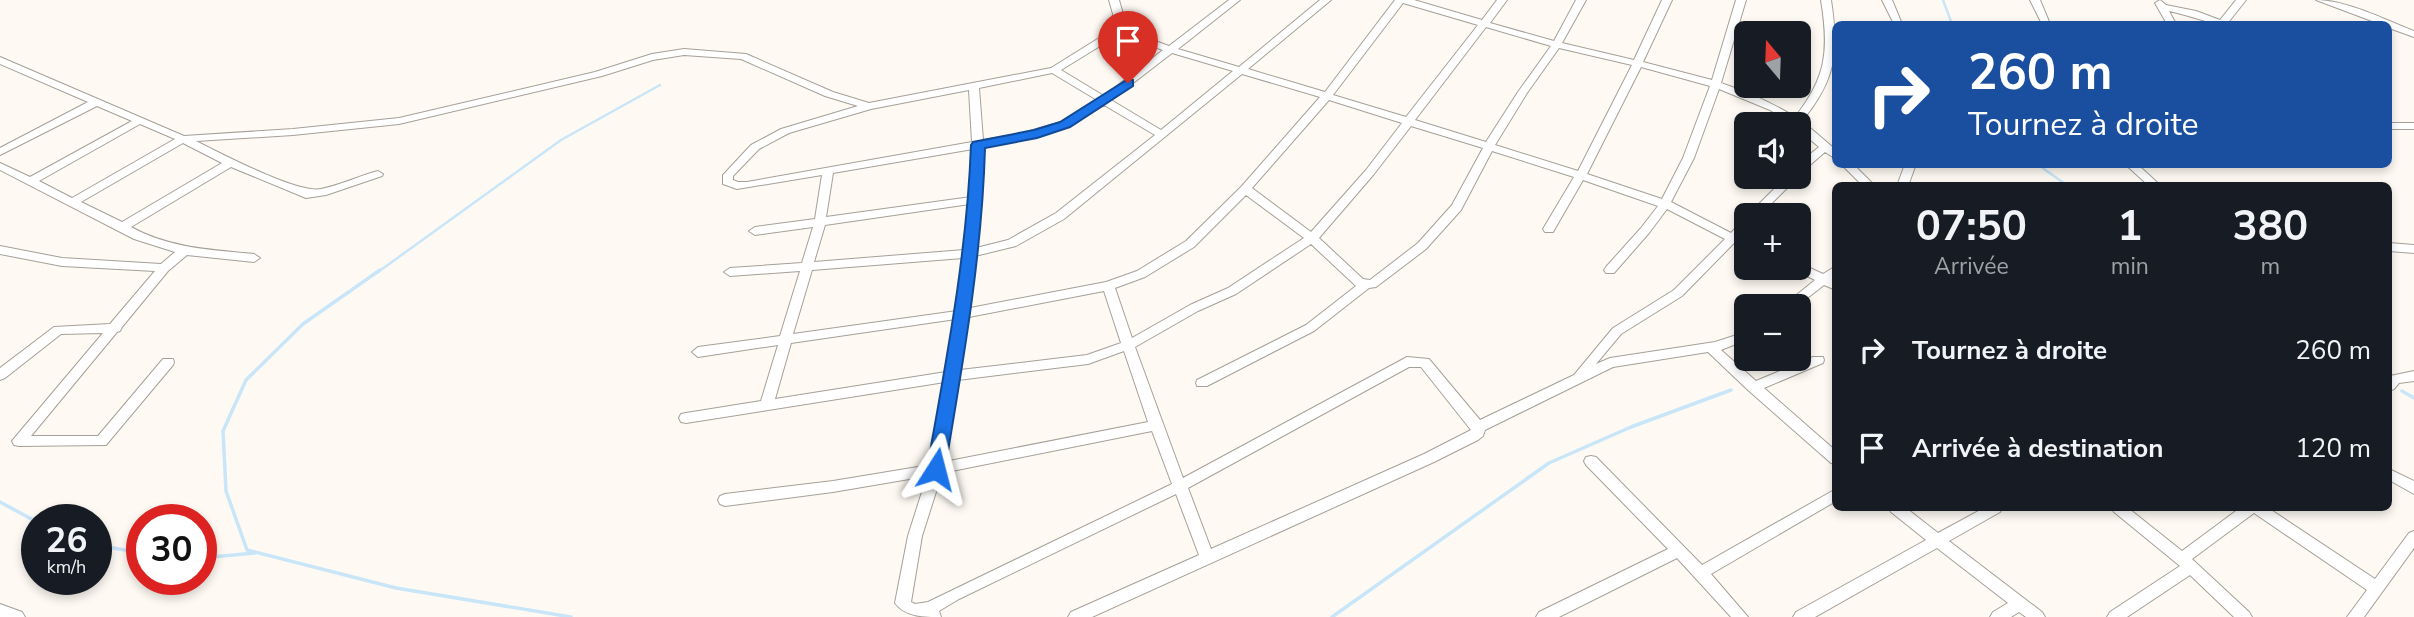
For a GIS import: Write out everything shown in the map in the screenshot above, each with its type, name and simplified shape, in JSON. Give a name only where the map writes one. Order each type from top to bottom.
[{"type":"street","points":[[1114,0],[1118,14],[1116,31]]},
{"type":"street","points":[[1116,31],[1054,70],[869,106],[772,136],[749,153],[727,178],[727,182],[737,186],[828,172],[1051,130],[1081,116],[1106,99],[1235,0]]},
{"type":"street","points":[[730,272],[970,254],[1012,243],[1031,234],[1102,184],[1326,0]]},
{"type":"street","points":[[698,352],[963,314],[1108,286],[1141,274],[1181,250],[1245,189],[1327,96],[1402,0],[1556,44],[1716,85],[1762,102],[1778,112]]},
{"type":"street","points":[[687,418],[950,376],[1088,359],[1129,345],[1194,308],[1232,291],[1312,237],[1409,121],[1502,0]]},
{"type":"street","points":[[1202,383],[1310,328],[1365,285],[1372,284],[1422,246],[1457,207],[1489,148],[1581,0]]},
{"type":"street","points":[[1549,229],[1601,140],[1667,0]]},
{"type":"street","points":[[1610,270],[1643,234],[1665,204],[1682,169],[1716,85],[1741,0]]},
{"type":"street","points":[[1806,112],[1815,100],[1832,59],[1826,0]]},
{"type":"street","points":[[1887,0],[1897,21]]},
{"type":"street","points":[[2035,0],[2045,21]]},
{"type":"street","points":[[2225,21],[2241,0]]},
{"type":"street","points":[[2322,0],[2377,21]]},
{"type":"street","points":[[2160,4],[2215,21]]},
{"type":"street","points":[[2160,4],[2169,21]]},
{"type":"street","points":[[2392,26],[2414,34]]},
{"type":"street","points":[[1116,31],[1579,175],[1665,204],[1734,238]]},
{"type":"street","points":[[73,202],[183,139],[306,131],[399,121],[598,75],[652,57],[696,51],[743,56],[830,94],[869,106]]},
{"type":"street","points":[[1,61],[183,139],[230,163],[313,194],[378,174]]},
{"type":"street","points":[[1054,70],[1162,135]]},
{"type":"street","points":[[974,87],[978,145],[976,200],[963,314],[950,376],[936,469],[915,536],[903,603],[909,609],[932,612],[985,579],[1180,486],[1407,362],[1424,362],[1478,427],[1478,432],[1473,436],[1429,458],[1076,617]]},
{"type":"street","points":[[0,152],[96,102]]},
{"type":"street","points":[[30,181],[139,121]]},
{"type":"street","points":[[2392,126],[2414,126]]},
{"type":"street","points":[[1811,135],[1832,153]]},
{"type":"street","points":[[1811,157],[1825,147]]},
{"type":"street","points":[[122,227],[230,163]]},
{"type":"street","points":[[0,166],[154,244],[184,251],[254,258]]},
{"type":"street","points":[[1850,168],[1866,182]]},
{"type":"street","points":[[2135,168],[2151,182]]},
{"type":"street","points":[[766,406],[820,222],[828,172]]},
{"type":"street","points":[[1245,189],[1312,237],[1365,285]]},
{"type":"street","points":[[1766,203],[1780,189]]},
{"type":"street","points":[[755,230],[976,200]]},
{"type":"street","points":[[2392,247],[2414,249]]},
{"type":"street","points":[[1575,380],[1617,331],[1678,293],[1734,248]]},
{"type":"street","points":[[0,250],[62,262],[164,268]]},
{"type":"street","points":[[168,362],[101,441],[19,441],[164,268],[184,251]]},
{"type":"street","points":[[1811,271],[1832,278]]},
{"type":"street","points":[[1808,294],[1832,279]]},
{"type":"street","points":[[1108,286],[1156,425],[1207,557]]},
{"type":"street","points":[[0,375],[58,330],[116,328]]},
{"type":"street","points":[[1478,427],[1610,363],[1716,346],[1734,340]]},
{"type":"street","points":[[1716,346],[1714,351],[1717,356],[1832,455]]},
{"type":"street","points":[[1753,387],[1818,360]]},
{"type":"street","points":[[2392,382],[2395,379],[2414,376]]},
{"type":"street","points":[[725,500],[804,493],[1156,425]]},
{"type":"street","points":[[1591,461],[1701,573],[1740,617]]},
{"type":"street","points":[[2392,476],[2414,488]]},
{"type":"street","points":[[1701,573],[1832,496]]},
{"type":"street","points":[[1900,511],[2036,617]]},
{"type":"street","points":[[1801,617],[1990,511]]},
{"type":"street","points":[[2123,511],[2186,563],[2244,617]]},
{"type":"street","points":[[2115,617],[2186,563],[2246,511]]},
{"type":"street","points":[[2262,511],[2376,588]]},
{"type":"street","points":[[2355,617],[2414,537]]},
{"type":"street","points":[[1544,617],[1679,550]]},
{"type":"street","points":[[1998,617],[2019,604]]},
{"type":"street","points":[[0,610],[17,617]]},
{"type":"waterway","points":[[1943,0],[1951,21]]},
{"type":"waterway","points":[[378,272],[561,140],[660,85]]},
{"type":"waterway","points":[[2043,168],[2062,182]]},
{"type":"waterway","points":[[380,270],[303,324],[246,380],[223,431],[226,491],[247,550],[396,588],[571,617]]},
{"type":"waterway","points":[[1332,617],[1549,463],[1631,427],[1731,390]]},
{"type":"waterway","points":[[2402,391],[2414,398]]},
{"type":"waterway","points":[[0,502],[21,513]]},
{"type":"waterway","points":[[112,548],[126,550]]},
{"type":"waterway","points":[[217,557],[255,553]]},
{"type":"route","points":[[936,469],[950,376],[963,314],[976,200],[978,145],[1051,130],[1081,116],[1128,83]]}]
